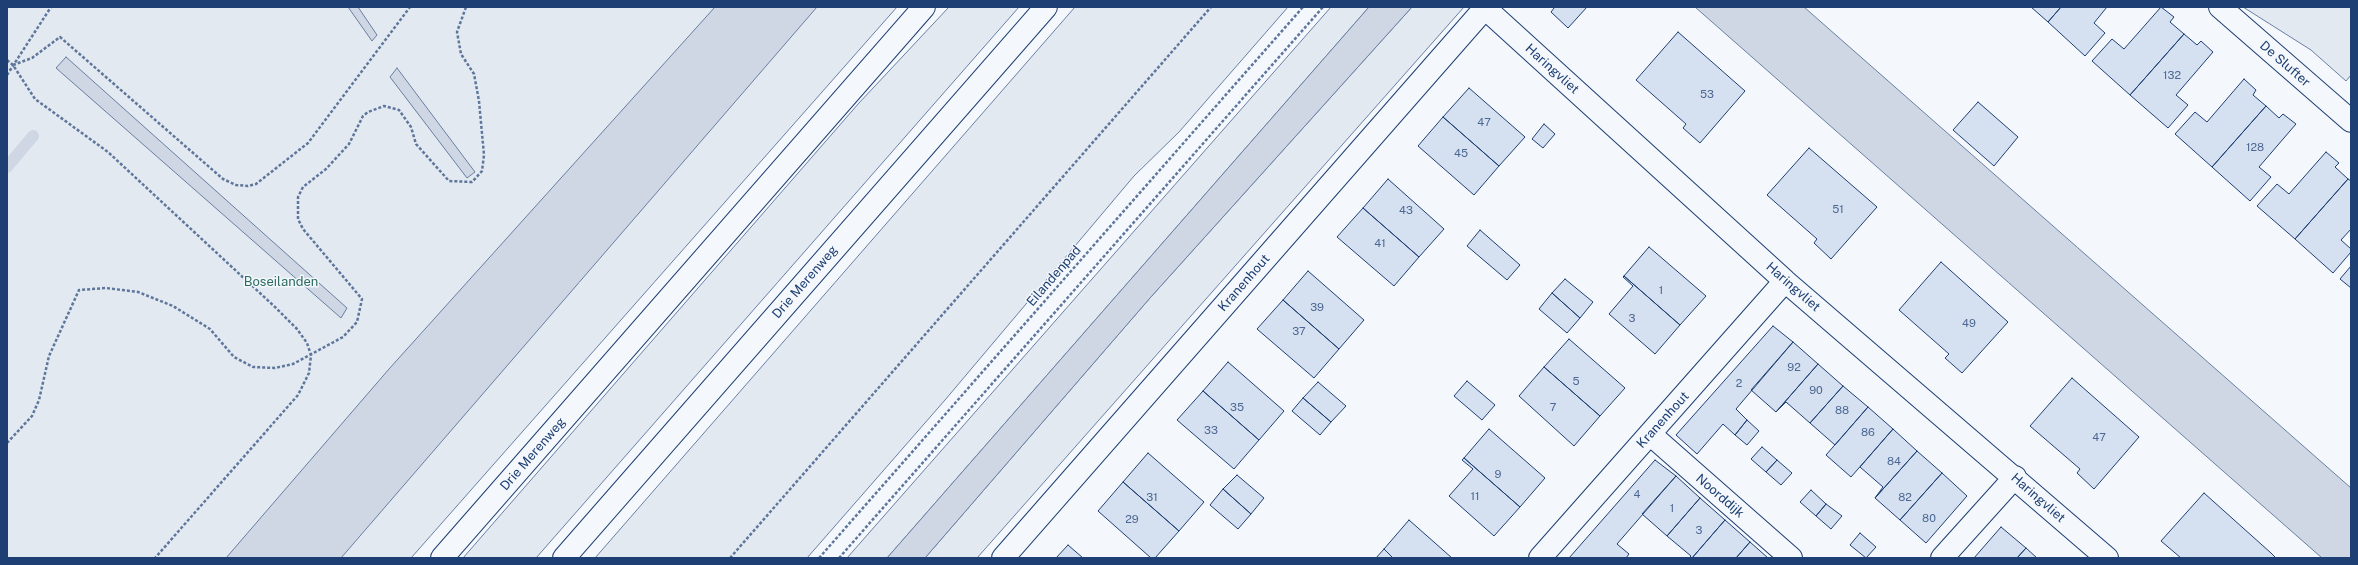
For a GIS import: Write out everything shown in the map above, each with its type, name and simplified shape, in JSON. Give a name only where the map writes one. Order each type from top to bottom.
[{"type":"main road","name":"Drie Merenweg","points":[[442,558],[924,7]]},
{"type":"main road","name":"Drie Merenweg","points":[[564,558],[1046,7]]},
{"type":"main road","name":"De Slufter","points":[[2220,7],[2351,121]]},
{"type":"main road","name":"Haringvliet","points":[[1485,8],[1785,281],[2015,477],[2107,558]]},
{"type":"main road","name":"Kranenhout","points":[[1003,558],[1485,8]]},
{"type":"main road","name":"Kranenhout","points":[[1540,558],[1785,281]]},
{"type":"main road","name":"Noorddijk","points":[[1650,434],[1791,558]]},
{"type":"main road","points":[[1942,558],[2015,477]]},
{"type":"path","points":[[7,75],[51,7]]},
{"type":"path","points":[[14,65],[32,58],[60,38],[223,179],[236,185],[248,186],[256,184],[308,142],[410,7]]},
{"type":"path","points":[[7,443],[32,416],[39,400],[49,356],[79,290],[106,288],[138,292],[174,306],[210,330],[234,357],[253,367],[275,368],[293,364],[343,337],[357,322],[362,298],[303,229],[298,219],[298,197],[303,187],[326,169],[348,144],[363,116],[368,112],[384,106],[399,110],[411,127],[416,144],[449,181],[472,182],[482,171],[484,155],[479,101],[474,74],[462,54],[457,32],[466,7]]},
{"type":"path","points":[[730,558],[1211,7]]},
{"type":"path","name":"Eilandenpad","points":[[819,558],[1303,7]]},
{"type":"path","points":[[839,558],[1323,7]]},
{"type":"path","points":[[7,60],[14,65],[35,99],[108,152],[275,307],[297,329],[307,343],[311,355],[309,373],[298,395],[155,558]]},
{"type":"green space","name":"Boseilanden","points":[[7,7],[897,7],[411,558],[7,558]]},
{"type":"green space","points":[[949,7],[1019,7],[536,558],[463,558],[859,103]]},
{"type":"green space","points":[[1075,7],[1288,7],[1179,132],[1134,176],[945,400],[807,558],[595,558]]},
{"type":"green space","points":[[1331,7],[1369,7],[887,558],[847,558]]},
{"type":"green space","points":[[1412,7],[1464,7],[977,558],[925,558],[1150,298]]},
{"type":"green space","points":[[2243,7],[2351,7],[2351,75],[2346,81],[2311,50]]},
{"type":"shaded area","points":[[348,7],[358,7],[377,35],[372,41]]},
{"type":"shaded area","points":[[715,7],[817,7],[341,558],[226,558],[389,369]]},
{"type":"shaded area","points":[[1369,7],[1412,7],[1150,298],[925,558],[887,558]]},
{"type":"shaded area","points":[[1695,7],[1804,7],[2351,488],[2351,558],[2322,558]]},
{"type":"shaded area","points":[[66,57],[347,308],[341,318],[56,68]]},
{"type":"shaded area","points":[[397,68],[475,172],[467,178],[390,77]]},
{"type":"building","points":[[1553,7],[1587,7],[1568,28],[1551,12],[1554,8]]},
{"type":"building","points":[[2031,7],[2061,7],[2048,22]]},
{"type":"building","points":[[2061,7],[2107,7],[2094,23],[2105,33],[2085,56],[2048,22]]},
{"type":"building","points":[[2161,7],[2174,17],[2170,22],[2184,34],[2130,95],[2092,61],[2112,39],[2124,49]]},
{"type":"building","points":[[1678,32],[1745,91],[1700,143],[1683,128],[1686,124],[1636,80]]},
{"type":"building","points":[[2184,34],[2197,45],[2201,41],[2213,52],[2176,95],[2188,105],[2168,128],[2130,95]]},
{"type":"building","points":[[2244,79],[2256,90],[2253,95],[2266,106],[2212,167],[2175,134],[2195,112],[2207,122]]},
{"type":"building","points":[[1469,88],[1525,137],[1499,166],[1443,117]]},
{"type":"building","points":[[1978,102],[2018,137],[1994,166],[1953,130]]},
{"type":"building","points":[[2266,106],[2279,118],[2283,114],[2296,124],[2259,167],[2271,177],[2250,201],[2212,167]]},
{"type":"building","points":[[1443,117],[1499,166],[1474,195],[1418,146]]},
{"type":"building","points":[[1544,124],[1555,134],[1543,148],[1532,139]]},
{"type":"building","points":[[1809,148],[1877,207],[1831,259],[1814,243],[1817,239],[1767,195]]},
{"type":"building","points":[[2326,152],[2339,163],[2335,167],[2348,179],[2295,239],[2257,206],[2277,184],[2289,194]]},
{"type":"building","points":[[1388,179],[1444,229],[1419,257],[1363,208]]},
{"type":"building","points":[[2348,179],[2351,181],[2351,229],[2341,240],[2351,249],[2351,252],[2333,273],[2295,239]]},
{"type":"building","points":[[1363,208],[1419,257],[1394,286],[1337,237]]},
{"type":"building","points":[[1480,230],[1520,265],[1507,280],[1467,246]]},
{"type":"building","points":[[1649,247],[1706,296],[1680,325],[1624,276]]},
{"type":"building","points":[[1941,262],[2008,322],[1962,373],[1945,358],[1949,354],[1899,310]]},
{"type":"building","points":[[2351,266],[2351,288],[2340,279]]},
{"type":"building","points":[[1308,271],[1364,320],[1339,349],[1283,300]]},
{"type":"building","points":[[1624,276],[1680,325],[1655,354],[1609,314],[1633,286],[1623,277]]},
{"type":"building","points":[[1565,279],[1593,302],[1580,318],[1552,293]]},
{"type":"building","points":[[1552,293],[1580,318],[1567,333],[1539,309]]},
{"type":"building","points":[[1283,300],[1339,349],[1314,378],[1257,329]]},
{"type":"building","points":[[1773,326],[1793,342],[1736,409],[1747,420],[1735,435],[1723,424],[1697,454],[1676,435]]},
{"type":"building","points":[[1569,339],[1625,388],[1600,416],[1544,367]]},
{"type":"building","points":[[1793,342],[1818,364],[1776,412],[1751,390]]},
{"type":"building","points":[[1228,362],[1284,411],[1259,440],[1203,391]]},
{"type":"building","points":[[1818,364],[1843,386],[1810,423],[1786,402],[1776,412]]},
{"type":"building","points":[[1544,367],[1600,416],[1574,446],[1519,396]]},
{"type":"building","points":[[2072,378],[2139,437],[2094,489],[2077,473],[2080,469],[2030,426]]},
{"type":"building","points":[[1467,381],[1495,405],[1482,420],[1454,396]]},
{"type":"building","points":[[1318,382],[1346,406],[1331,422],[1303,398]]},
{"type":"building","points":[[1843,386],[1868,407],[1835,445],[1810,423]]},
{"type":"building","points":[[1203,391],[1259,440],[1234,469],[1177,420]]},
{"type":"building","points":[[1303,398],[1331,422],[1320,435],[1292,411]]},
{"type":"building","points":[[1868,407],[1893,429],[1851,477],[1826,455]]},
{"type":"building","points":[[1747,420],[1759,431],[1747,445],[1735,435]]},
{"type":"building","points":[[1489,429],[1545,478],[1520,507],[1464,458]]},
{"type":"building","points":[[1893,429],[1917,451],[1875,498],[1883,487],[1860,467]]},
{"type":"building","points":[[1762,447],[1777,460],[1766,472],[1751,459]]},
{"type":"building","points":[[1917,451],[1942,473],[1900,520],[1875,498]]},
{"type":"building","points":[[1148,453],[1204,502],[1179,531],[1123,482]]},
{"type":"building","points":[[1464,458],[1520,507],[1494,536],[1449,496],[1473,469],[1462,460]]},
{"type":"building","points":[[1655,460],[1676,476],[1617,544],[1629,554],[1626,558],[1569,558]]},
{"type":"building","points":[[1777,460],[1792,473],[1781,485],[1766,472]]},
{"type":"building","points":[[1942,473],[1967,496],[1926,543],[1900,520]]},
{"type":"building","points":[[1237,475],[1264,498],[1251,514],[1223,489]]},
{"type":"building","points":[[1676,476],[1700,498],[1667,536],[1642,514]]},
{"type":"building","points":[[1123,482],[1179,531],[1155,558],[1151,558],[1098,511]]},
{"type":"building","points":[[1223,489],[1251,514],[1238,529],[1210,505]]},
{"type":"building","points":[[1811,490],[1826,504],[1816,516],[1800,502]]},
{"type":"building","points":[[2204,493],[2276,558],[2181,558],[2161,541]]},
{"type":"building","points":[[1700,498],[1725,520],[1692,558],[1689,558],[1691,556],[1667,536]]},
{"type":"building","points":[[1826,504],[1842,516],[1831,529],[1816,516]]},
{"type":"building","points":[[1409,520],[1452,558],[1393,558],[1384,549]]},
{"type":"building","points":[[1725,520],[1750,542],[1736,558],[1692,558]]},
{"type":"building","points":[[2001,527],[2026,548],[2017,558],[1974,558]]},
{"type":"building","points":[[1860,533],[1876,547],[1866,558],[1850,545]]},
{"type":"building","points":[[1750,542],[1768,558],[1736,558]]},
{"type":"building","points":[[1068,545],[1083,558],[1056,558]]},
{"type":"building","points":[[2026,548],[2037,558],[2017,558]]},
{"type":"building","points":[[1384,549],[1393,558],[1376,558]]},
{"type":"waterway","points":[[7,167],[33,136]]}]
